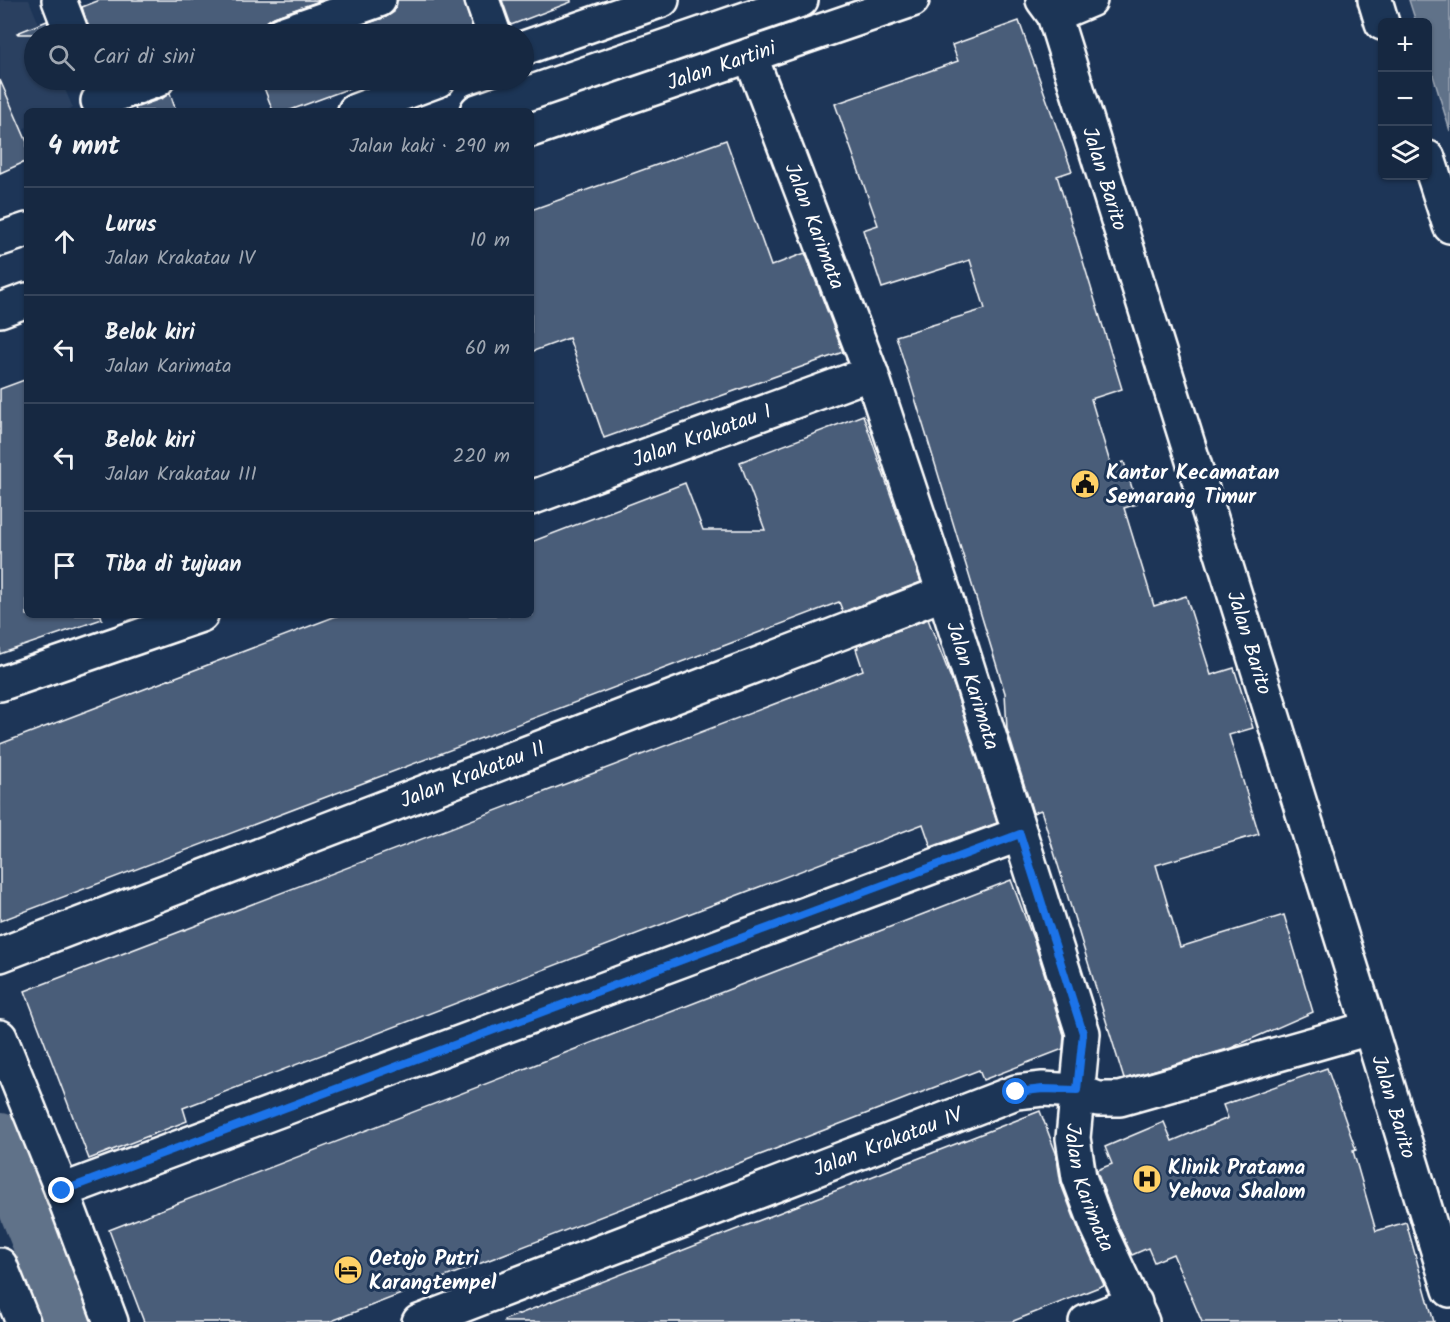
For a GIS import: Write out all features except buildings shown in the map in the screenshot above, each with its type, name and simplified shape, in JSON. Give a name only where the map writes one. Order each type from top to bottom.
[{"type":"street","points":[[59,0],[68,24]]},
{"type":"street","points":[[310,24],[379,0]]},
{"type":"street","points":[[482,0],[490,24]]},
{"type":"street","points":[[534,45],[662,0]]},
{"type":"street","name":"Jalan Kartini","points":[[486,108],[801,0]]},
{"type":"street","name":"Jalan Kartini","points":[[534,129],[912,0]]},
{"type":"street","points":[[1049,7],[1090,0]]},
{"type":"street","points":[[1375,0],[1382,18]]},
{"type":"street","name":"Jalan Barito","points":[[1049,7],[1370,1028],[1450,1290]]},
{"type":"street","name":"Jalan Karimata","points":[[750,55],[871,373],[944,593],[1083,1033],[1073,1138],[1079,1177],[1097,1225],[1138,1312]]},
{"type":"street","points":[[96,97],[121,90]]},
{"type":"street","points":[[363,108],[411,90]]},
{"type":"street","points":[[1432,170],[1450,226]]},
{"type":"street","points":[[0,239],[24,231]]},
{"type":"street","points":[[0,310],[24,301]]},
{"type":"street","name":"Jalan Krakatau I","points":[[534,497],[871,373]]},
{"type":"street","name":"Jalan Krakatau II","points":[[0,955],[944,593]]},
{"type":"street","points":[[0,684],[192,618]]},
{"type":"street","points":[[62,1191],[1020,834]]},
{"type":"street","name":"Jalan Krakatau IV","points":[[419,1322],[1016,1092],[1043,1089],[1077,1090],[1098,1099],[1120,1099],[1370,1028]]},
{"type":"street","points":[[0,1037],[62,1191],[111,1322]]},
{"type":"street","points":[[0,1265],[23,1322]]},
{"type":"street","points":[[1086,1322],[1138,1312]]},
{"type":"shaded area","points":[[0,0],[29,0],[39,24],[24,24],[24,90],[65,90],[73,108],[24,108],[24,128],[0,139]]},
{"type":"shaded area","points":[[1409,0],[1450,0],[1450,131],[1432,72],[1432,18],[1415,18]]},
{"type":"waterway","points":[[0,1141],[72,1322]]},
{"type":"place","name":"Kantor Kecamatan Semarang Timur","points":[[1085,484]]},
{"type":"place","name":"Klinik Pratama Yehova Shalom","points":[[1147,1179]]},
{"type":"place","name":"Oetojo Putri Karangtempel","points":[[348,1270]]},
{"type":"route","points":[[62,1191],[1020,834],[1083,1033],[1077,1090],[1043,1089],[1016,1092]]}]
